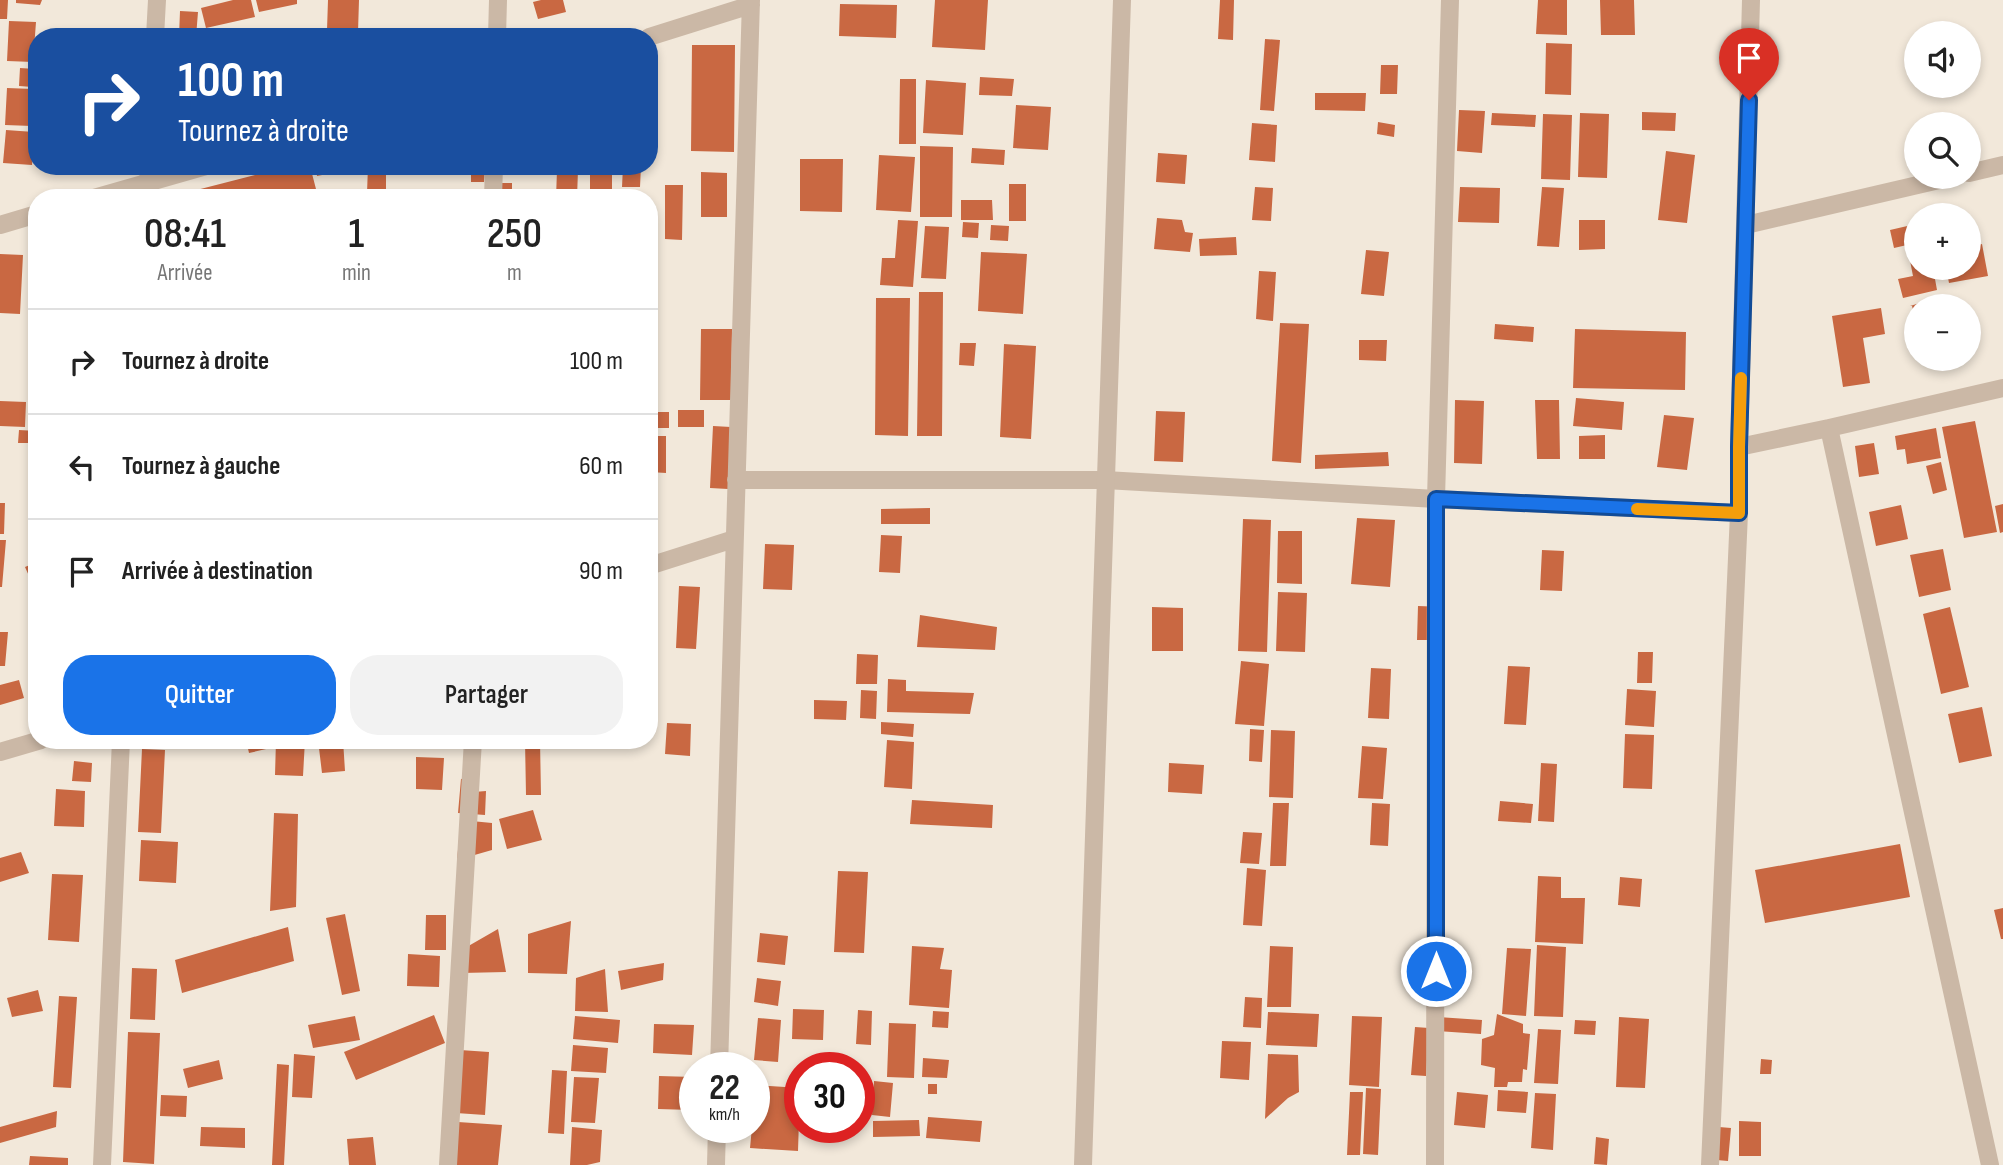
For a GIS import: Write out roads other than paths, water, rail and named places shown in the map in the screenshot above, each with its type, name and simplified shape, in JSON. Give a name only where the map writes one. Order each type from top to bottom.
[{"type":"street","points":[[155,28],[156,0]]},
{"type":"street","points":[[497,28],[498,0]]},
{"type":"street","points":[[1083,1165],[1122,0]]},
{"type":"street","points":[[1435,1165],[1436,499],[1450,0]]},
{"type":"street","points":[[1710,1165],[1739,513],[1751,0]]},
{"type":"street","points":[[658,34],[751,2],[719,1052]]},
{"type":"street","points":[[1981,170],[2003,165]]},
{"type":"street","points":[[124,189],[173,175]]},
{"type":"street","points":[[1746,225],[1904,188]]},
{"type":"street","points":[[0,225],[28,217]]},
{"type":"street","points":[[1739,447],[2003,388]]},
{"type":"street","points":[[1829,428],[1990,1165]]},
{"type":"street","points":[[736,480],[1105,480],[1739,513]]},
{"type":"street","points":[[658,563],[734,539]]},
{"type":"street","points":[[0,752],[28,744]]},
{"type":"street","points":[[102,1165],[121,749]]},
{"type":"street","points":[[448,1165],[472,749]]},
{"type":"street","points":[[716,1165],[717,1143]]}]
